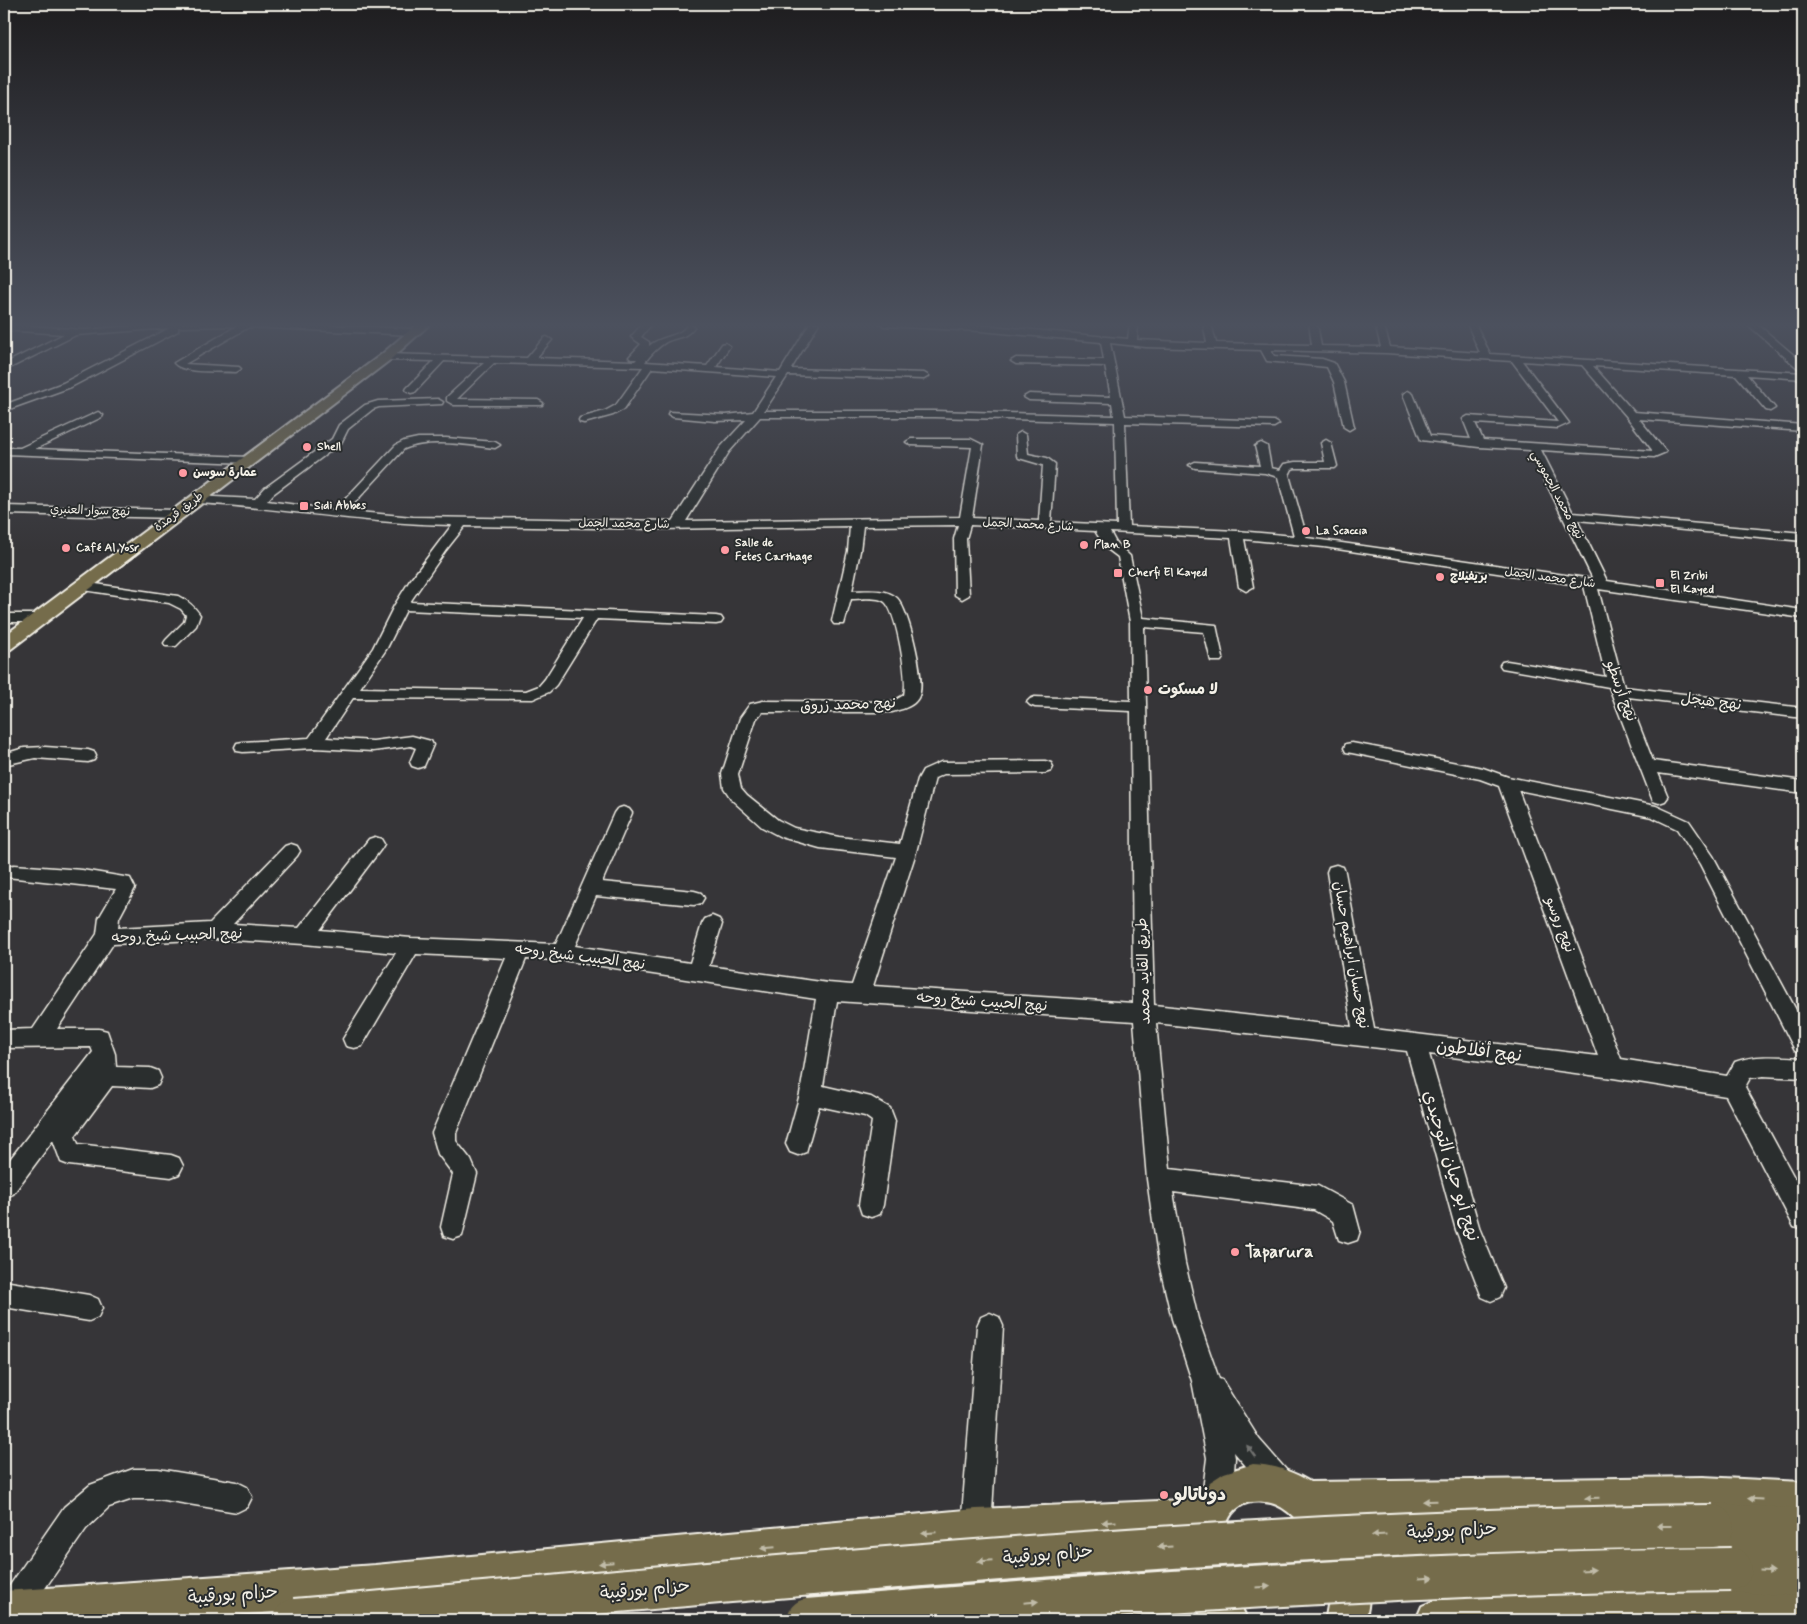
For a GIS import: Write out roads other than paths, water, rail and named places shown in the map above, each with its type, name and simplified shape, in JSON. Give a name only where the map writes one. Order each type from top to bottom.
[{"type":"highway","name":"حزام بورقيبة","points":[[295,1620],[1103,1550],[1446,1531],[1579,1526],[1713,1526],[1803,1532]]},
{"type":"highway","points":[[808,1620],[1107,1595],[1598,1569],[1731,1569],[1803,1573]]},
{"type":"main road","name":"طريق قرمدة","points":[[4,645],[330,399]]},
{"type":"main road","points":[[1227,1620],[1210,1591],[1203,1562],[1203,1535],[1213,1507],[1222,1494],[1240,1484],[1261,1482],[1295,1494],[1703,1496],[1803,1502]]},
{"type":"main road","points":[[1295,1494],[1326,1523],[1341,1551],[1349,1582],[1348,1611],[1345,1620]]},
{"type":"main road","name":"حزام بورقيبة","points":[[7,1611],[370,1603],[976,1528],[1182,1519],[1213,1507]]},
{"type":"main road","points":[[1436,1620],[1625,1608],[1803,1612]]},
{"type":"street","points":[[4,408],[29,399]]},
{"type":"street","points":[[451,399],[454,402],[538,403]]},
{"type":"street","points":[[584,420],[609,413],[620,407],[626,399]]},
{"type":"street","points":[[682,524],[691,504],[724,450],[757,414],[767,399]]},
{"type":"street","points":[[1064,399],[1116,400],[1120,420],[1123,529]]},
{"type":"street","points":[[1343,399],[1349,427]]},
{"type":"street","name":"نهج محمد الجموسي","points":[[1410,399],[1425,438],[1479,444],[1534,447],[1569,516],[1596,585]]},
{"type":"street","points":[[1479,444],[1468,419],[1564,423],[1546,399]]},
{"type":"street","points":[[1534,447],[1548,446],[1654,454],[1660,452],[1617,399]]},
{"type":"street","points":[[1762,399],[1770,408]]},
{"type":"street","points":[[254,503],[337,441],[343,427],[369,407],[378,404],[438,402]]},
{"type":"street","points":[[21,452],[98,414]]},
{"type":"street","points":[[673,414],[730,418],[747,417],[757,414],[943,414],[1274,424]]},
{"type":"street","points":[[1631,415],[1803,428]]},
{"type":"street","points":[[1021,435],[1023,456],[1043,460],[1049,464],[1045,526]]},
{"type":"street","points":[[911,442],[971,442],[978,445],[960,539],[962,596]]},
{"type":"street","points":[[1302,541],[1283,475],[1288,466],[1331,466],[1326,442]]},
{"type":"street","points":[[338,514],[400,447],[407,443],[495,445]]},
{"type":"street","points":[[1261,446],[1266,470]]},
{"type":"street","points":[[4,451],[249,460]]},
{"type":"street","points":[[1195,465],[1266,470],[1283,475]]},
{"type":"street","name":"شارع محمد الجمل","points":[[204,494],[254,503],[387,520],[659,525],[964,521],[1123,529],[1132,543],[1237,535],[1302,541],[1803,614]]},
{"type":"street","points":[[691,504],[696,515],[712,524]]},
{"type":"street","points":[[659,525],[677,516],[691,504]]},
{"type":"street","name":"نهج سوار العنبري","points":[[4,510],[177,514]]},
{"type":"street","points":[[1569,516],[1803,537]]},
{"type":"street","points":[[314,743],[380,648],[401,606],[441,547],[462,521]]},
{"type":"street","points":[[839,620],[854,552],[856,521]]},
{"type":"street","points":[[1099,528],[1111,545],[1132,543]]},
{"type":"street","points":[[1237,535],[1246,587]]},
{"type":"street","name":"طريق القايد محمد","points":[[1132,543],[1137,622],[1144,1013],[1159,1179],[1172,1263],[1185,1319],[1206,1381],[1221,1458],[1221,1479],[1213,1507]]},
{"type":"street","name":"نهج أرسطو","points":[[1596,585],[1617,687],[1659,797]]},
{"type":"street","points":[[82,586],[173,599],[186,606],[193,615],[191,623],[172,643]]},
{"type":"street","name":"نهج محمد زروق","points":[[846,595],[884,596],[892,601],[910,656],[914,691],[911,698],[902,704],[892,707],[763,706],[756,708],[748,718],[729,782],[742,800],[774,827],[788,834],[815,840],[907,852]]},
{"type":"street","points":[[401,606],[716,620]]},
{"type":"street","points":[[351,692],[528,696],[544,689],[551,682],[592,615]]},
{"type":"street","points":[[4,618],[40,618]]},
{"type":"street","points":[[1137,622],[1211,628],[1216,658]]},
{"type":"street","name":"نهج هيجل","points":[[1507,665],[1617,687],[1803,712]]},
{"type":"street","points":[[1035,702],[1139,706]]},
{"type":"street","points":[[243,747],[314,743],[373,746],[417,742],[425,744],[418,762]]},
{"type":"street","points":[[1352,748],[1482,774],[1506,782],[1656,812],[1683,824],[1707,862],[1803,1042]]},
{"type":"street","points":[[4,760],[24,753],[35,752],[88,756]]},
{"type":"street","points":[[1648,766],[1803,787]]},
{"type":"street","points":[[860,994],[907,852],[926,779],[934,770],[941,768],[1045,767]]},
{"type":"street","name":"نهج روسو","points":[[1506,782],[1613,1068]]},
{"type":"street","points":[[562,952],[623,813]]},
{"type":"street","points":[[304,936],[375,844]]},
{"type":"street","points":[[215,931],[291,851]]},
{"type":"street","points":[[14,872],[82,877],[123,883],[126,888],[110,918],[107,936]]},
{"type":"street","name":"نهج حسان ابراهيم حسان","points":[[1336,872],[1365,1038]]},
{"type":"street","points":[[589,888],[694,898]]},
{"type":"street","points":[[697,972],[712,924]]},
{"type":"street","name":"نهج الحبيب شيخ روحه","points":[[38,1038],[107,936],[215,931],[304,936],[411,946],[562,952],[828,992],[1144,1013]]},
{"type":"street","points":[[354,1039],[411,946]]},
{"type":"street","points":[[453,1227],[465,1174],[463,1166],[445,1147],[444,1133],[519,950]]},
{"type":"street","points":[[798,1144],[811,1094],[828,992]]},
{"type":"street","name":"نهج أفلاطون","points":[[1144,1013],[1415,1043],[1613,1068],[1733,1087]]},
{"type":"street","points":[[4,1039],[99,1038],[105,1065],[63,1134],[69,1154],[171,1166]]},
{"type":"street","name":"نهج أبو حيان التوحيدي","points":[[1415,1043],[1468,1230],[1491,1288]]},
{"type":"street","points":[[105,1065],[150,1078]]},
{"type":"street","points":[[4,1186],[105,1065]]},
{"type":"street","points":[[1803,1068],[1763,1066],[1743,1069],[1733,1087],[1803,1218]]},
{"type":"street","points":[[811,1094],[871,1107],[882,1115],[884,1121],[871,1205]]},
{"type":"street","points":[[1159,1179],[1318,1198],[1344,1214],[1348,1231]]},
{"type":"street","points":[[4,1294],[88,1308]]},
{"type":"street","points":[[976,1528],[990,1326]]},
{"type":"street","name":"طريق القايد محمد","points":[[1206,1381],[1249,1449],[1295,1494]]},
{"type":"street","points":[[7,1611],[75,1518],[100,1495],[133,1484],[158,1484],[237,1497]]},
{"type":"place","name":"Shell","points":[[307,447]]},
{"type":"place","name":"عمارة سوسن","points":[[183,473]]},
{"type":"place","name":"Sidi Abbes","points":[[304,506]]},
{"type":"place","name":"La Scaccia","points":[[1306,531]]},
{"type":"place","name":"Plan B","points":[[1084,545]]},
{"type":"place","name":"Café Al Yosr","points":[[66,548]]},
{"type":"place","name":"Salle de Fetes Carthage","points":[[725,550]]},
{"type":"place","name":"Cherfi El Kayed","points":[[1118,573]]},
{"type":"place","name":"بريفيلاج","points":[[1440,577]]},
{"type":"place","name":"El Zribi El Kayed","points":[[1660,583]]},
{"type":"place","name":"لا مسكوت","points":[[1148,690]]},
{"type":"place","name":"Taparura","points":[[1235,1252]]},
{"type":"place","name":"دوناتالو","points":[[1164,1495]]}]
